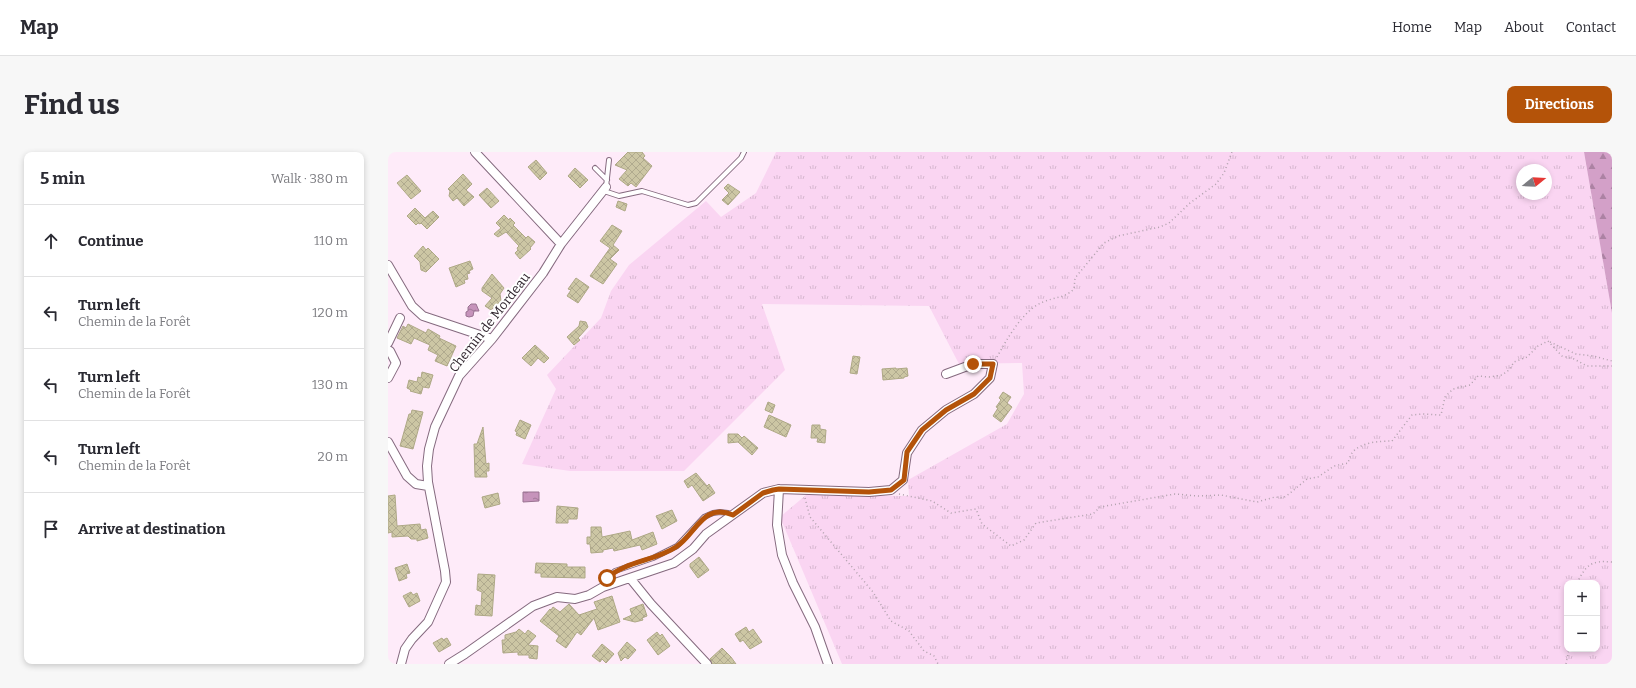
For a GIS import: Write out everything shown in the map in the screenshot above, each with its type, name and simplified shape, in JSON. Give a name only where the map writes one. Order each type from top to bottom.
[{"type":"street","points":[[475,152],[561,244]]},
{"type":"street","name":"Chemin de Mordeau","points":[[401,664],[406,649],[412,639],[428,622],[446,582],[428,486],[427,466],[429,449],[435,427],[460,376],[492,339],[543,273],[561,244],[606,186]]},
{"type":"street","points":[[388,265],[412,306],[423,316],[492,339]]},
{"type":"street","points":[[388,343],[400,318]]},
{"type":"street","points":[[388,350],[396,363],[388,378]]},
{"type":"street","points":[[448,664],[465,654],[533,606],[557,597],[575,599],[589,595],[603,587],[674,563],[693,549],[706,534],[763,493],[779,489],[869,492],[891,490],[904,480],[907,452],[922,430],[946,410],[974,394],[990,378],[993,364],[973,364],[946,374]]},
{"type":"street","points":[[388,442],[407,476],[416,484],[428,486]]},
{"type":"street","points":[[779,489],[777,525],[782,555],[793,583],[806,607],[828,661]]},
{"type":"street","points":[[630,578],[651,604],[707,664]]},
{"type":"lane","points":[[594,168],[606,186],[619,196],[642,190],[688,205],[696,203],[742,158],[744,152]]},
{"type":"lane","points":[[606,186],[609,160]]},
{"type":"lane","points":[[603,587],[607,578],[615,571],[653,558],[677,546],[704,517],[720,512],[733,515]]},
{"type":"path","points":[[993,364],[1016,325],[1042,302],[1068,294],[1074,288],[1074,278],[1104,243],[1118,236],[1160,227],[1169,223],[1190,202],[1216,184],[1224,173],[1232,152]]},
{"type":"path","points":[[1548,341],[1576,354],[1593,356],[1612,361]]},
{"type":"path","points":[[1548,341],[1562,356],[1574,359],[1587,366],[1612,366]]},
{"type":"path","points":[[891,490],[899,494],[932,501],[950,513],[976,509],[982,524],[1011,546],[1024,540],[1036,523],[1093,514],[1100,507],[1175,494],[1198,496],[1221,495],[1257,502],[1275,497],[1283,498],[1307,479],[1318,477],[1334,466],[1348,463],[1351,454],[1359,448],[1379,441],[1392,441],[1412,415],[1441,415],[1445,397],[1453,389],[1470,385],[1478,376],[1489,377],[1502,375],[1509,370],[1514,362],[1526,356],[1538,346],[1548,341]]},
{"type":"path","points":[[804,490],[810,517],[873,592],[891,621],[909,631],[924,651],[934,656],[938,664]]},
{"type":"path","points":[[1579,580],[1583,572],[1591,564],[1600,561],[1612,562]]},
{"type":"path","points":[[1566,664],[1568,652]]},
{"type":"green space","points":[[776,152],[1584,152],[1612,313],[1612,664],[842,664],[780,517],[806,495],[909,496],[908,480],[1007,424],[1024,394],[1022,363],[959,364],[929,306],[762,304],[785,370],[684,471],[570,471],[522,464],[556,389],[547,375],[601,318],[611,291],[629,265],[706,201],[721,217],[756,193]]},
{"type":"green space","points":[[1584,152],[1612,152],[1612,313]]},
{"type":"water","points":[[471,304],[476,304],[479,311],[474,311],[473,316],[469,317],[466,316],[466,312]]},
{"type":"water","points":[[523,492],[539,492],[539,501],[523,502]]},
{"type":"building","points":[[628,152],[642,152],[645,156],[643,158],[652,166],[636,187],[631,183],[628,186],[619,179],[627,170],[615,165]]},
{"type":"building","points":[[536,160],[547,173],[540,180],[528,167]]},
{"type":"building","points":[[575,168],[588,180],[580,188],[568,176]]},
{"type":"building","points":[[463,174],[472,184],[466,190],[474,197],[464,206],[457,198],[453,201],[449,196],[450,191],[448,189]]},
{"type":"building","points":[[407,175],[421,191],[411,199],[397,183]]},
{"type":"building","points":[[728,184],[740,192],[728,205],[722,200],[729,193],[724,188]]},
{"type":"building","points":[[487,188],[499,201],[491,208],[479,195]]},
{"type":"building","points":[[618,201],[627,204],[625,211],[616,207]]},
{"type":"building","points":[[415,208],[425,218],[433,211],[439,217],[427,229],[421,223],[416,225],[407,216]]},
{"type":"building","points":[[504,215],[515,223],[513,225],[526,238],[528,236],[535,242],[530,248],[531,249],[520,259],[515,253],[519,246],[506,232],[498,237],[494,234],[501,228],[496,223]]},
{"type":"building","points":[[612,225],[622,231],[613,245],[619,250],[610,259],[617,264],[603,284],[590,276],[610,248],[600,241]]},
{"type":"building","points":[[423,246],[426,250],[428,248],[439,259],[426,272],[421,270],[420,262],[414,256]]},
{"type":"building","points":[[470,261],[473,269],[467,274],[468,279],[464,280],[465,283],[456,287],[449,268]]},
{"type":"building","points":[[492,274],[504,288],[500,294],[501,301],[491,310],[485,306],[492,298],[482,291],[482,288]]},
{"type":"building","points":[[576,278],[589,287],[578,303],[567,296],[571,290],[568,289]]},
{"type":"building","points":[[580,321],[586,322],[588,327],[578,338],[580,340],[574,345],[567,337],[579,326]]},
{"type":"building","points":[[408,324],[426,333],[428,329],[440,336],[439,338],[456,346],[447,366],[435,361],[438,355],[428,350],[430,345],[414,338],[411,344],[397,338],[403,326],[406,328]]},
{"type":"building","points":[[535,345],[549,358],[544,363],[538,358],[531,366],[522,358]]},
{"type":"building","points":[[853,356],[860,357],[857,374],[850,373]]},
{"type":"building","points":[[907,368],[908,376],[904,378],[883,380],[882,369]]},
{"type":"building","points":[[422,372],[433,375],[429,388],[423,387],[421,394],[410,391],[411,390],[407,388],[409,380],[417,382],[418,377],[421,378]]},
{"type":"building","points":[[1003,392],[1011,397],[1007,403],[1012,407],[1001,422],[993,416],[998,408],[996,407],[1001,400],[999,398]]},
{"type":"building","points":[[768,402],[775,405],[772,413],[765,410]]},
{"type":"building","points":[[412,410],[423,412],[413,449],[400,446],[409,414],[411,414]]},
{"type":"building","points":[[769,415],[791,425],[786,437],[764,427]]},
{"type":"building","points":[[520,420],[531,425],[525,439],[516,435],[517,432],[515,431]]},
{"type":"building","points":[[812,425],[820,425],[820,429],[826,430],[825,443],[817,442],[818,438],[811,438]]},
{"type":"building","points":[[483,427],[486,464],[489,463],[489,471],[486,471],[487,477],[475,477],[474,444],[477,444]]},
{"type":"building","points":[[728,434],[738,434],[742,438],[744,436],[758,448],[752,455],[738,442],[728,443]]},
{"type":"building","points":[[696,473],[707,486],[709,484],[715,493],[703,501],[692,485],[688,488],[684,481]]},
{"type":"building","points":[[498,493],[500,504],[485,508],[482,497]]},
{"type":"building","points":[[395,495],[397,526],[420,524],[421,530],[426,529],[428,538],[417,541],[417,539],[411,539],[408,536],[392,537],[392,532],[388,533],[388,496]]},
{"type":"building","points":[[557,506],[578,508],[577,519],[568,519],[568,523],[556,523]]},
{"type":"building","points":[[672,510],[677,521],[662,529],[656,516]]},
{"type":"building","points":[[591,527],[601,527],[602,537],[630,531],[632,540],[653,532],[657,544],[642,550],[640,545],[614,551],[613,548],[603,550],[603,552],[591,553],[590,544],[587,544],[587,537],[591,537]]},
{"type":"building","points":[[699,557],[709,570],[698,578],[690,567],[690,564]]},
{"type":"building","points":[[536,563],[567,564],[567,567],[585,567],[585,578],[541,577],[541,573],[535,573]]},
{"type":"building","points":[[407,564],[410,573],[406,574],[407,578],[399,581],[395,568]]},
{"type":"building","points":[[478,574],[495,575],[492,616],[475,615],[476,605],[481,606],[482,592],[477,590]]},
{"type":"building","points":[[411,592],[413,595],[417,593],[420,601],[409,607],[403,596]]},
{"type":"building","points":[[612,596],[620,622],[598,630],[594,618],[581,635],[577,632],[566,648],[556,641],[559,636],[540,621],[553,607],[560,612],[569,604],[579,615],[597,609],[594,602]]},
{"type":"building","points":[[643,604],[647,616],[642,618],[643,620],[635,622],[623,619],[632,615],[630,609]]},
{"type":"building","points":[[746,627],[749,632],[753,629],[762,642],[750,649],[743,640],[740,642],[735,634]]},
{"type":"building","points":[[519,629],[525,634],[528,630],[536,636],[528,645],[538,646],[537,659],[529,658],[529,655],[518,655],[518,652],[503,653],[502,640],[505,640],[505,635],[516,632]]},
{"type":"building","points":[[657,632],[660,636],[662,634],[670,646],[658,655],[647,640]]},
{"type":"building","points":[[442,638],[443,640],[447,638],[451,645],[439,652],[433,643]]},
{"type":"building","points":[[627,642],[636,650],[628,659],[625,657],[621,661],[618,653]]},
{"type":"building","points":[[602,644],[614,654],[606,663],[602,659],[600,662],[592,656]]},
{"type":"building","points":[[722,648],[736,664],[712,664],[710,659]]},
{"type":"route","points":[[607,578],[615,571],[653,558],[677,546],[704,517],[720,512],[733,515],[763,493],[779,489],[869,492],[891,490],[904,480],[907,452],[922,430],[946,410],[974,394],[990,378],[993,364],[973,364]]}]
